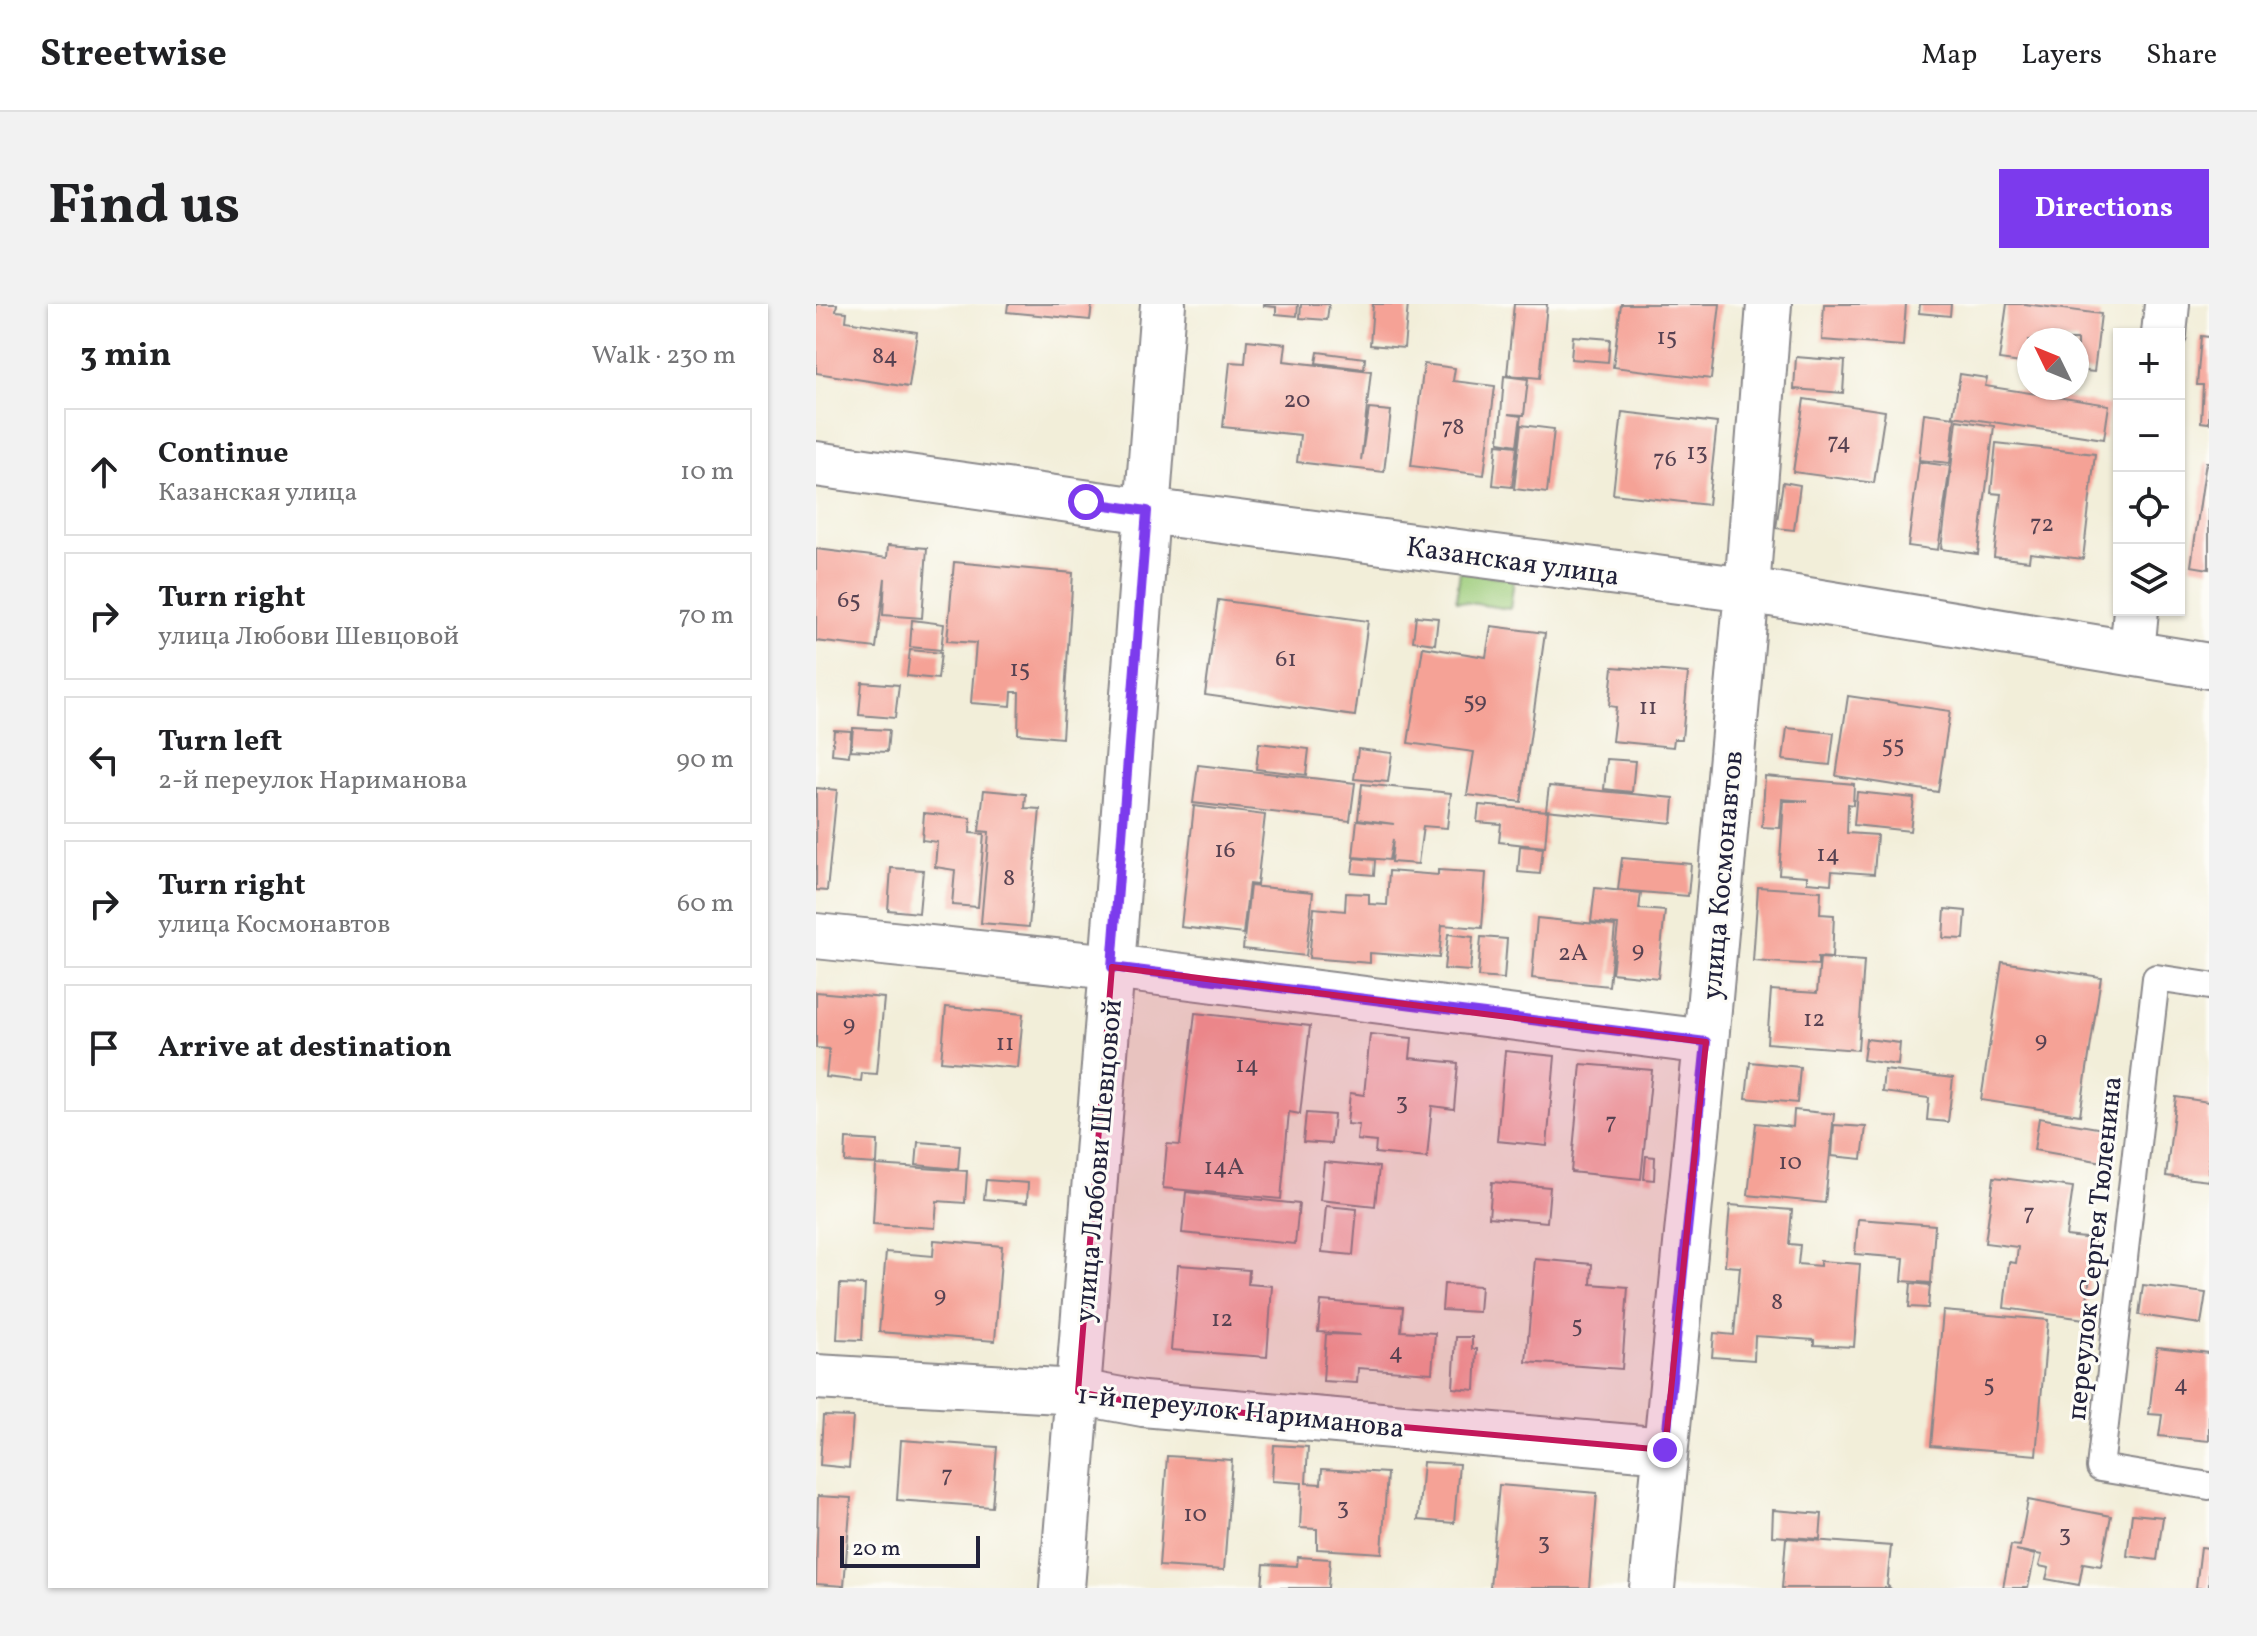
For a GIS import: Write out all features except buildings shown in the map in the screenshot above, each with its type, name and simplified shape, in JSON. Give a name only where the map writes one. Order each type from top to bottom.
[{"type":"street","name":"улица Любови Шевцовой","points":[[1062,1588],[1163,304]]},
{"type":"street","name":"улица Космонавтов","points":[[1652,1588],[1706,1042],[1747,590],[1769,304]]},
{"type":"street","points":[[2165,328],[2167,304]]},
{"type":"street","name":"Казанская улица","points":[[816,464],[1747,590],[2209,666]]},
{"type":"street","points":[[2132,653],[2135,616]]},
{"type":"street","points":[[816,936],[1112,967],[1706,1042]]},
{"type":"street","name":"1-й переулок Нариманова","points":[[816,1377],[1078,1392],[1143,1404],[1665,1450]]},
{"type":"lane","name":"переулок Сергея Тюленина","points":[[2209,986],[2156,978],[2100,1468],[2209,1486]]},
{"type":"highlighted area","points":[[1112,967],[1706,1042],[1665,1450],[1143,1404],[1078,1392]]},
{"type":"green space","points":[[1460,571],[1514,579],[1510,609],[1456,601]]},
{"type":"route","points":[[1086,502],[1147,511],[1112,967],[1706,1042],[1665,1450]]}]
